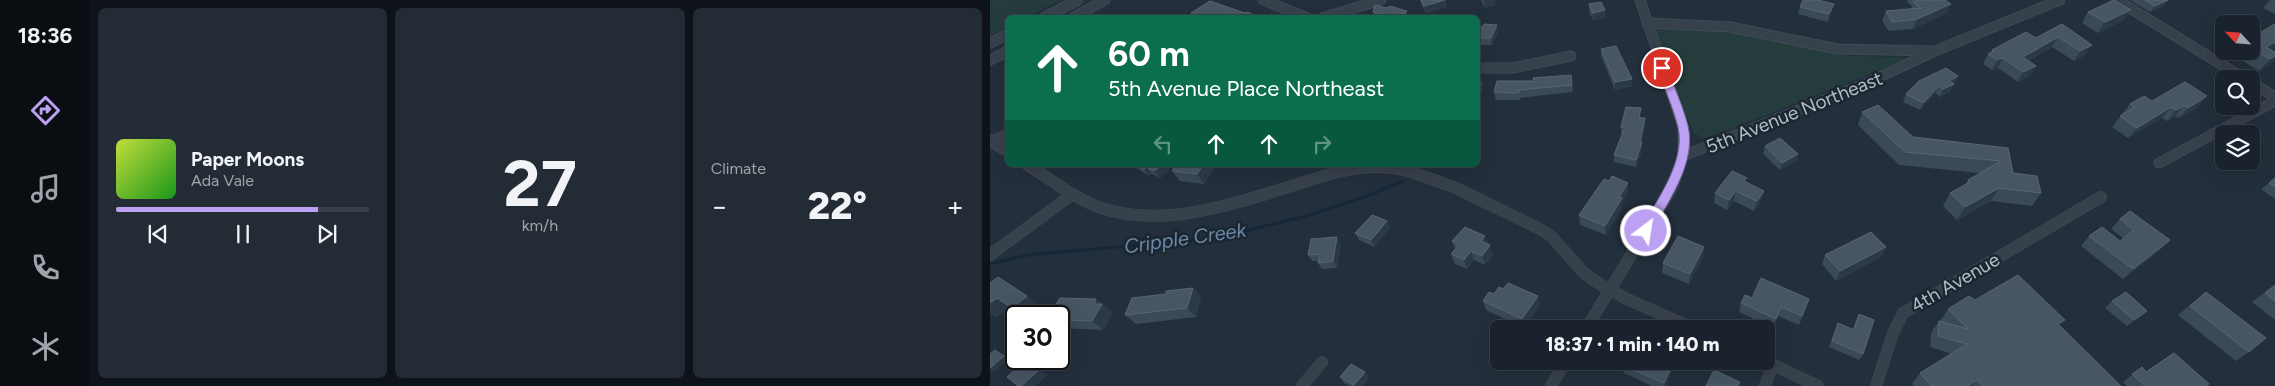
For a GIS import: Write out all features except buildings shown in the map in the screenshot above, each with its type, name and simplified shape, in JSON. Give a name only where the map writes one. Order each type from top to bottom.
[{"type":"street","points":[[1049,15],[1078,0]]},
{"type":"street","points":[[1078,15],[1105,0]]},
{"type":"street","points":[[1263,0],[1300,15]]},
{"type":"street","points":[[1332,15],[1381,0]]},
{"type":"street","points":[[1640,0],[1683,127],[1683,156]]},
{"type":"street","name":"5th Avenue Northeast","points":[[1591,320],[1673,186],[1683,156],[1871,81],[1935,51],[2060,0]]},
{"type":"street","points":[[2117,0],[2230,70]]},
{"type":"street","points":[[1647,23],[1730,27],[1838,49],[1935,51]]},
{"type":"street","points":[[990,43],[1005,36]]},
{"type":"street","points":[[990,60],[1005,52]]},
{"type":"street","points":[[1480,68],[1513,68],[1571,56]]},
{"type":"street","points":[[2260,88],[2275,97]]},
{"type":"street","points":[[2159,162],[2275,102]]},
{"type":"street","points":[[990,141],[1005,136]]},
{"type":"street","points":[[990,141],[1005,150]]},
{"type":"street","points":[[1031,167],[1091,204],[1113,211],[1142,214],[1169,214],[1240,201],[1350,170],[1370,167],[1395,168],[1447,185],[1529,223],[1550,236],[1588,276],[1609,290],[1675,320]]},
{"type":"street","points":[[990,255],[1073,194]]},
{"type":"street","name":"4th Avenue","points":[[1876,386],[1893,333],[1903,312],[1982,268],[2101,197]]},
{"type":"street","points":[[1302,386],[1322,362]]},
{"type":"street","points":[[1775,366],[1818,386]]},
{"type":"street","points":[[1551,386],[1561,370]]},
{"type":"street","points":[[1765,386],[1768,370]]},
{"type":"green space","points":[[990,0],[1062,0],[1030,15],[1005,15],[1005,28],[990,36]]},
{"type":"green space","points":[[1648,26],[1730,29],[1849,56],[1901,57],[1905,60],[1705,139],[1694,133]]},
{"type":"waterway","name":"Cripple Creek","points":[[990,264],[1028,255],[1217,238],[1306,216],[1367,196],[1403,181]]},
{"type":"route","points":[[1646,231],[1673,186],[1683,156],[1683,127],[1662,68]]}]
